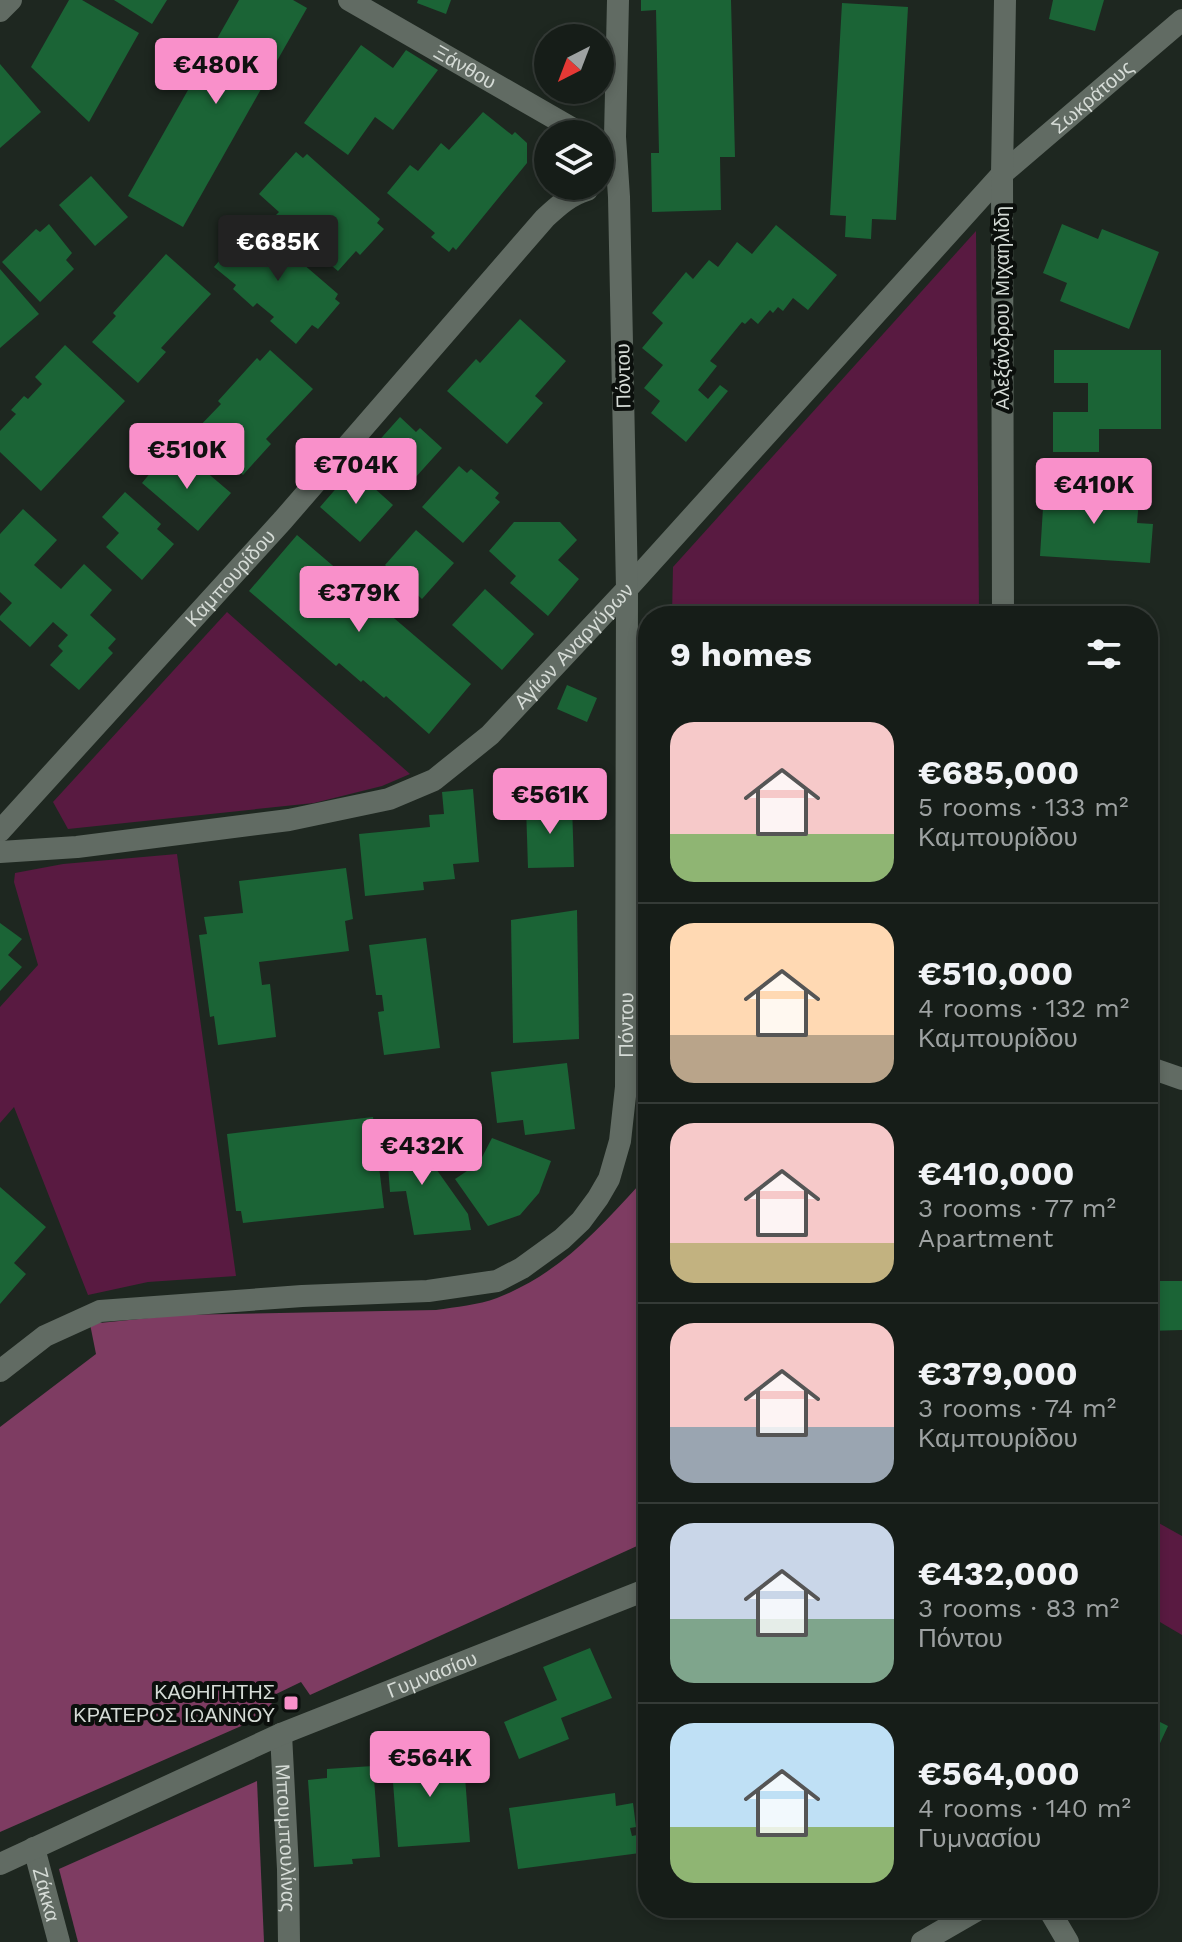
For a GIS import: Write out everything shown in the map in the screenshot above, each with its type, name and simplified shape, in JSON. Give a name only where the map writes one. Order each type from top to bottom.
[{"type":"street","points":[[0,11],[11,0]]},
{"type":"street","name":"Ξάνθου","points":[[349,0],[558,120]]},
{"type":"street","points":[[608,120],[618,0]]},
{"type":"street","name":"Aλεξάνδρου Mιχαηλίδη","points":[[1003,606],[1002,174],[1005,0]]},
{"type":"street","name":"Σωκράτους","points":[[1002,174],[1182,20]]},
{"type":"street","name":"Αγίων Αναργύρων","points":[[0,852],[77,847],[289,820],[389,799],[434,780],[490,735],[627,589],[1002,174]]},
{"type":"street","name":"Πόντου","points":[[0,1371],[45,1336],[100,1311],[302,1296],[428,1291],[497,1281],[544,1253],[581,1221],[609,1179],[624,1116],[627,589],[619,197],[614,179]]},
{"type":"street","points":[[614,196],[619,197]]},
{"type":"street","name":"Καμπουρίδου","points":[[0,831],[283,520],[545,218],[567,200]]},
{"type":"street","points":[[1158,1071],[1182,1079]]},
{"type":"street","name":"Γυμνασίου","points":[[0,1864],[281,1734],[638,1593]]},
{"type":"street","name":"Μπουμπουλίνας","points":[[281,1734],[289,1942]]},
{"type":"street","name":"Ζάκκα","points":[[34,1848],[59,1942]]},
{"type":"street","points":[[922,1942],[964,1918]]},
{"type":"street","points":[[1054,1918],[1068,1942]]},
{"type":"shaded area","points":[[976,231],[979,606],[672,606],[673,567]]},
{"type":"shaded area","points":[[227,612],[410,774],[382,786],[314,803],[68,829],[53,802]]},
{"type":"shaded area","points":[[177,854],[236,1276],[148,1282],[88,1295],[14,1107],[0,1123],[0,1007],[38,965],[14,882],[15,873],[63,864]]},
{"type":"shaded area","points":[[638,1186],[638,1546],[310,1695],[301,1682],[272,1696],[271,1713],[0,1832],[0,1427],[96,1354],[90,1324],[178,1315],[436,1310],[482,1302],[539,1277],[591,1236]]},
{"type":"shaded area","points":[[1158,1523],[1182,1536],[1182,1635],[1158,1621]]},
{"type":"shaded area","points":[[257,1781],[264,1942],[78,1942],[59,1869]]},
{"type":"building","points":[[69,0],[82,0],[139,33],[89,122],[31,67]]},
{"type":"building","points":[[114,0],[167,0],[152,24]]},
{"type":"building","points":[[239,0],[293,0],[307,8],[183,227],[128,196]]},
{"type":"building","points":[[418,0],[451,0],[446,14],[417,3]]},
{"type":"building","points":[[641,0],[731,0],[735,157],[720,157],[721,210],[652,212],[651,153],[659,153],[656,10],[641,11]]},
{"type":"building","points":[[1053,0],[1104,0],[1095,31],[1049,19]]},
{"type":"building","points":[[842,3],[908,7],[896,220],[872,219],[871,239],[845,237],[846,216],[830,215]]},
{"type":"building","points":[[361,45],[393,68],[406,50],[438,70],[393,130],[375,117],[348,155],[304,123]]},
{"type":"building","points":[[0,64],[41,112],[0,148]]},
{"type":"building","points":[[483,112],[527,143],[527,163],[456,250],[453,247],[449,252],[431,237],[435,233],[387,193],[410,165],[418,171],[441,143],[449,150]]},
{"type":"building","points":[[296,152],[303,158],[307,154],[380,219],[377,223],[384,229],[360,255],[356,251],[338,271],[326,261],[331,256],[326,253],[322,258],[299,231],[296,235],[275,216],[279,212],[259,194]]},
{"type":"building","points":[[91,176],[128,217],[95,246],[59,205]]},
{"type":"building","points":[[253,221],[338,294],[335,299],[340,303],[318,329],[312,325],[296,344],[270,321],[274,317],[257,303],[253,307],[233,289],[236,285],[214,267]]},
{"type":"building","points":[[49,224],[72,253],[66,260],[74,269],[40,302],[2,262],[36,229],[40,232]]},
{"type":"building","points":[[1062,224],[1098,239],[1102,229],[1159,252],[1129,329],[1060,301],[1067,283],[1043,273]]},
{"type":"building","points":[[776,225],[837,275],[808,310],[793,298],[783,311],[778,307],[773,313],[770,310],[758,324],[751,318],[745,324],[742,322],[710,361],[717,366],[698,390],[708,399],[720,385],[728,391],[686,442],[651,413],[660,401],[644,388],[663,365],[642,348],[663,323],[652,313],[686,272],[693,279],[709,260],[718,267],[737,242],[752,254]]},
{"type":"building","points":[[166,254],[211,294],[161,348],[166,352],[138,383],[92,342],[116,316],[113,313]]},
{"type":"building","points":[[0,269],[39,314],[0,348]]},
{"type":"building","points":[[520,319],[566,361],[535,396],[543,403],[507,444],[447,391],[476,359],[480,363]]},
{"type":"building","points":[[65,345],[125,401],[41,491],[0,452],[0,431],[16,414],[11,410],[24,396],[28,399],[42,384],[35,377]]},
{"type":"building","points":[[270,350],[313,389],[266,439],[271,444],[243,475],[195,431],[257,358],[260,361]]},
{"type":"building","points":[[1054,350],[1161,350],[1161,429],[1099,429],[1099,452],[1053,452],[1053,412],[1088,412],[1088,383],[1054,383]]},
{"type":"building","points":[[400,417],[416,432],[420,428],[442,448],[405,489],[367,454]]},
{"type":"building","points":[[165,455],[182,469],[191,459],[231,493],[198,531],[142,483]]},
{"type":"building","points":[[459,466],[467,473],[471,469],[499,493],[495,498],[500,502],[463,543],[422,507]]},
{"type":"building","points":[[353,469],[393,505],[360,542],[320,507]]},
{"type":"building","points":[[1064,484],[1119,487],[1118,498],[1139,500],[1137,523],[1153,524],[1150,563],[1040,556],[1044,492],[1064,493]]},
{"type":"building","points":[[125,492],[161,524],[157,529],[174,544],[142,580],[106,547],[119,533],[102,517]]},
{"type":"building","points":[[23,509],[57,540],[34,565],[61,589],[84,564],[112,590],[90,615],[116,639],[108,648],[113,653],[79,690],[50,665],[63,651],[58,646],[68,635],[53,622],[30,647],[0,620],[12,603],[0,592],[0,534]]},
{"type":"building","points":[[514,522],[560,522],[577,540],[558,560],[579,579],[548,616],[510,583],[516,576],[489,551]]},
{"type":"building","points":[[416,530],[454,563],[422,599],[385,565]]},
{"type":"building","points":[[297,535],[471,684],[429,734],[386,696],[384,698],[363,680],[361,682],[339,663],[336,666],[249,591]]},
{"type":"building","points":[[485,589],[534,634],[502,670],[452,625]]},
{"type":"building","points":[[567,685],[597,698],[587,722],[557,709]]},
{"type":"building","points":[[473,789],[479,862],[453,864],[455,879],[423,882],[424,890],[365,896],[359,834],[430,827],[429,815],[444,814],[442,792]]},
{"type":"building","points":[[572,805],[574,867],[528,868],[526,806]]},
{"type":"building","points":[[346,868],[353,919],[345,921],[349,951],[259,962],[262,985],[270,984],[276,1037],[218,1045],[214,1016],[210,1017],[199,935],[207,934],[204,917],[243,913],[239,881]]},
{"type":"building","points":[[577,910],[579,1039],[513,1043],[511,920]]},
{"type":"building","points":[[0,923],[22,939],[8,955],[22,967],[0,991]]},
{"type":"building","points":[[426,938],[440,1048],[384,1055],[378,1012],[384,1011],[382,995],[376,995],[369,945]]},
{"type":"building","points":[[567,1063],[575,1129],[525,1135],[523,1120],[497,1123],[491,1072]]},
{"type":"building","points":[[373,1117],[384,1208],[243,1223],[241,1211],[236,1211],[227,1134]]},
{"type":"building","points":[[385,1126],[407,1128],[412,1142],[434,1166],[468,1214],[471,1230],[414,1235],[406,1191],[390,1192]]},
{"type":"building","points":[[492,1138],[551,1161],[539,1193],[520,1215],[488,1226],[455,1179],[479,1163]]},
{"type":"building","points":[[0,1187],[46,1227],[14,1263],[26,1274],[0,1304]]},
{"type":"building","points":[[1158,1281],[1182,1281],[1182,1330],[1158,1331]]},
{"type":"building","points":[[590,1648],[612,1698],[561,1718],[569,1739],[519,1759],[504,1722],[557,1700],[543,1667]]},
{"type":"building","points":[[1158,1721],[1168,1726],[1158,1747]]},
{"type":"building","points":[[463,1751],[470,1842],[398,1847],[391,1756]]},
{"type":"building","points":[[373,1766],[380,1857],[352,1859],[353,1864],[314,1867],[308,1780],[327,1778],[327,1769]]},
{"type":"building","points":[[615,1793],[616,1806],[633,1803],[636,1827],[630,1828],[632,1836],[637,1835],[638,1853],[518,1869],[509,1808]]},
{"type":"place","name":"ΚΑΘΗΓΗΤΗΣ ΚΡΑΤΕΡΟΣ ΙΩΑΝΝΟΥ","points":[[291,1703]]}]
